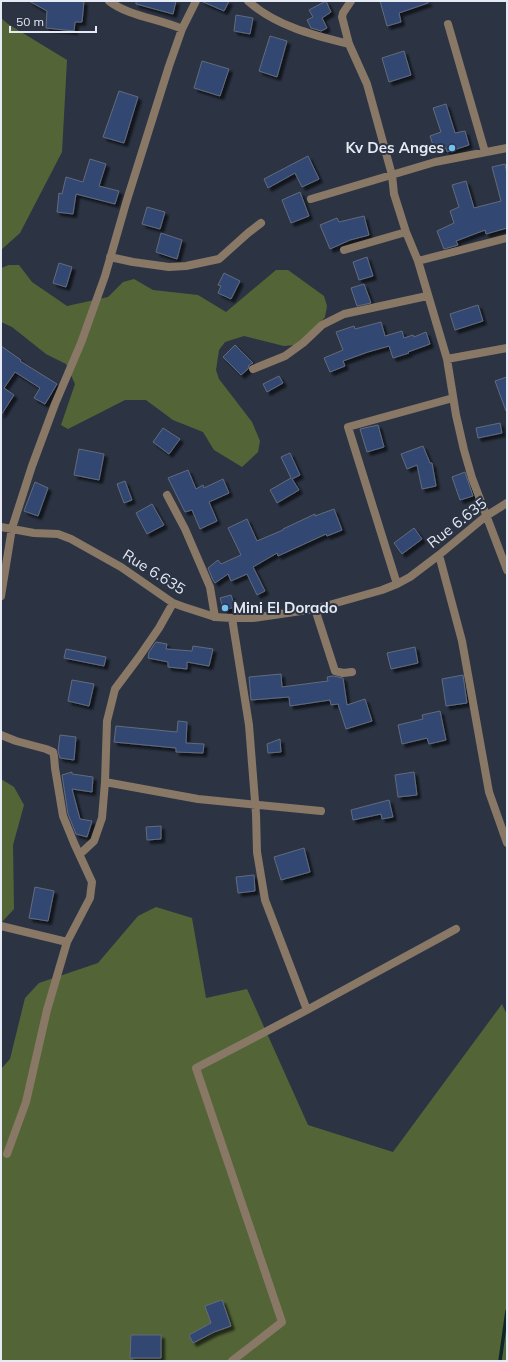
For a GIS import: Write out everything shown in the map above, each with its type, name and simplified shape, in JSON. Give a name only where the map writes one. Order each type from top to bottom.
[{"type":"street","points":[[109,1],[128,11],[182,29]]},
{"type":"street","points":[[1,596],[12,528],[32,466],[106,276],[110,256],[169,66],[182,29],[196,1]]},
{"type":"street","points":[[248,1],[270,17],[291,27],[310,34],[349,44]]},
{"type":"street","points":[[351,1],[342,17],[349,44],[367,84],[392,175],[394,194],[406,232],[418,261],[427,296],[447,359],[453,398],[464,450],[472,478],[507,570]]},
{"type":"street","points":[[448,24],[485,152]]},
{"type":"street","points":[[311,199],[435,162],[507,148]]},
{"type":"street","points":[[110,256],[133,262],[170,266],[186,266],[219,259],[261,223]]},
{"type":"street","points":[[344,250],[406,232]]},
{"type":"street","points":[[418,261],[507,238]]},
{"type":"street","points":[[253,369],[285,356],[303,343],[322,325],[344,314],[427,296]]},
{"type":"street","points":[[447,359],[507,348]]},
{"type":"street","points":[[397,584],[348,427],[453,398]]},
{"type":"street","points":[[167,495],[185,529],[210,587],[215,617]]},
{"type":"street","name":"Rue 6.635","points":[[1,527],[34,533],[58,534],[71,539],[121,567],[173,603],[215,617],[252,618],[315,609],[382,590],[397,584],[410,577],[440,556],[486,516],[507,503]]},
{"type":"street","points":[[440,556],[462,641],[489,792],[507,843]]},
{"type":"street","points":[[80,854],[94,841],[102,818],[107,721],[115,689],[140,657],[173,603]]},
{"type":"street","points":[[315,609],[335,671],[343,673],[352,672]]},
{"type":"street","points":[[232,618],[249,725],[256,803],[257,852],[265,900],[308,1010]]},
{"type":"street","points":[[1,735],[53,752],[64,816],[92,882],[90,898],[67,942],[47,1010],[26,1102],[7,1154]]},
{"type":"street","points":[[105,782],[198,799],[321,810]]},
{"type":"street","points":[[1,926],[67,942]]},
{"type":"street","points":[[232,1361],[282,1322],[196,1068],[308,1010],[456,929]]},
{"type":"green space","points":[[1,18],[8,24],[67,60],[62,152],[20,233],[1,250]]},
{"type":"green space","points":[[9,265],[19,265],[32,282],[67,306],[108,297],[123,282],[134,279],[153,290],[198,295],[226,312],[276,270],[288,270],[324,296],[327,306],[325,317],[305,340],[296,345],[284,346],[244,336],[225,342],[219,350],[216,370],[219,379],[252,422],[260,441],[258,452],[242,467],[214,450],[203,432],[173,420],[146,400],[125,400],[68,429],[61,425],[75,384],[66,364],[46,354],[12,327],[1,322],[1,268]]},
{"type":"green space","points":[[1,779],[14,787],[24,805],[13,845],[14,909],[1,923]]},
{"type":"green space","points":[[156,907],[192,918],[206,998],[247,989],[308,1125],[393,1152],[502,1004],[507,1015],[507,1361],[1,1361],[1,1069],[10,1059],[25,998],[39,983],[98,963],[138,916]]},
{"type":"building","points":[[29,1],[84,1],[82,22],[75,22],[74,31],[46,28],[47,11]]},
{"type":"building","points":[[136,1],[176,1],[173,14],[136,4]]},
{"type":"building","points":[[201,1],[229,1],[224,11]]},
{"type":"building","points":[[326,1],[331,12],[322,18],[327,28],[321,31],[311,28],[307,20],[313,17],[309,10]]},
{"type":"building","points":[[380,1],[428,1],[428,3],[399,13],[401,22],[387,26]]},
{"type":"building","points":[[236,15],[253,18],[250,34],[234,31]]},
{"type":"building","points":[[270,36],[287,41],[277,77],[259,71]]},
{"type":"building","points":[[404,51],[411,75],[389,82],[382,58]]},
{"type":"building","points":[[202,61],[229,69],[220,96],[194,88]]},
{"type":"building","points":[[119,91],[138,97],[124,143],[103,137]]},
{"type":"building","points":[[446,104],[455,133],[465,131],[469,145],[447,152],[446,148],[435,151],[430,136],[441,132],[433,108]]},
{"type":"building","points":[[308,156],[319,179],[302,187],[295,173],[268,188],[264,179]]},
{"type":"building","points":[[90,159],[106,164],[99,186],[119,191],[115,204],[76,194],[73,214],[57,212],[59,193],[62,194],[66,177],[83,182]]},
{"type":"building","points":[[505,164],[507,174],[507,228],[486,234],[485,230],[456,241],[458,245],[444,249],[437,231],[454,223],[450,211],[459,207],[452,185],[466,181],[474,208],[501,201],[492,167]]},
{"type":"building","points":[[300,192],[309,216],[291,223],[282,200]]},
{"type":"building","points":[[147,207],[165,212],[160,229],[142,224]]},
{"type":"building","points":[[364,216],[369,235],[350,240],[330,249],[320,225],[337,218],[339,222]]},
{"type":"building","points":[[161,233],[182,240],[177,259],[156,252]]},
{"type":"building","points":[[367,257],[373,276],[359,280],[353,262]]},
{"type":"building","points":[[59,263],[72,267],[66,287],[53,283]]},
{"type":"building","points":[[224,273],[240,281],[231,299],[218,293],[221,286],[218,285]]},
{"type":"building","points":[[364,284],[371,303],[357,306],[351,288]]},
{"type":"building","points":[[478,305],[483,321],[455,330],[450,314]]},
{"type":"building","points":[[381,322],[385,336],[402,331],[404,338],[413,335],[414,337],[426,332],[430,344],[393,358],[389,346],[343,361],[345,366],[330,372],[324,358],[343,350],[336,332],[354,326],[355,329]]},
{"type":"building","points":[[235,345],[253,363],[249,365],[248,369],[241,375],[223,357]]},
{"type":"building","points":[[1,346],[21,360],[20,361],[57,384],[45,404],[34,398],[40,388],[15,372],[4,388],[14,395],[1,415]]},
{"type":"building","points":[[279,376],[283,383],[267,392],[263,384]]},
{"type":"building","points":[[507,377],[507,410],[506,411],[495,381]]},
{"type":"building","points":[[500,423],[502,433],[478,438],[476,428]]},
{"type":"building","points":[[378,425],[384,447],[367,452],[360,429]]},
{"type":"building","points":[[163,428],[180,439],[169,454],[153,442]]},
{"type":"building","points":[[423,446],[430,463],[432,463],[436,486],[422,489],[417,465],[407,469],[401,454]]},
{"type":"building","points":[[79,449],[104,454],[99,480],[74,475]]},
{"type":"building","points":[[290,453],[300,475],[292,479],[299,490],[277,503],[270,490],[291,478],[281,457]]},
{"type":"building","points":[[188,470],[196,489],[203,485],[204,488],[223,479],[229,493],[209,502],[217,521],[200,529],[192,510],[185,512],[168,478]]},
{"type":"building","points":[[465,472],[473,496],[460,500],[452,477]]},
{"type":"building","points":[[125,481],[132,500],[124,503],[117,484]]},
{"type":"building","points":[[35,482],[48,488],[38,516],[24,511]]},
{"type":"building","points":[[152,504],[164,525],[147,534],[136,513]]},
{"type":"building","points":[[334,509],[342,530],[327,536],[326,534],[278,556],[277,553],[253,567],[265,591],[257,595],[247,574],[231,581],[228,574],[215,583],[213,580],[208,568],[218,560],[221,564],[241,555],[228,528],[247,519],[257,541],[315,514],[315,516]]},
{"type":"building","points":[[414,528],[422,539],[402,554],[394,543]]},
{"type":"building","points":[[231,595],[235,607],[224,610],[220,598]]},
{"type":"building","points":[[156,642],[167,644],[166,649],[192,651],[193,646],[213,649],[209,666],[187,662],[187,669],[168,667],[168,662],[148,658],[149,652]]},
{"type":"building","points":[[415,647],[418,663],[391,669],[387,653]]},
{"type":"building","points":[[66,649],[106,657],[104,666],[64,658]]},
{"type":"building","points":[[281,674],[282,687],[328,681],[327,677],[333,676],[343,678],[347,705],[365,699],[372,721],[346,729],[338,704],[331,705],[330,700],[290,706],[289,697],[251,700],[249,677]]},
{"type":"building","points":[[463,675],[467,703],[446,706],[442,679]]},
{"type":"building","points":[[72,680],[94,684],[89,706],[68,701]]},
{"type":"building","points":[[440,711],[446,740],[429,744],[427,738],[402,744],[398,725],[423,719],[422,715]]},
{"type":"building","points":[[178,721],[187,722],[186,743],[204,744],[203,753],[176,752],[176,748],[114,742],[116,726],[177,732]]},
{"type":"building","points":[[60,735],[76,737],[74,760],[60,758],[58,751]]},
{"type":"building","points":[[280,739],[281,752],[268,753],[267,744]]},
{"type":"building","points":[[72,772],[72,774],[93,777],[92,792],[72,789],[80,819],[92,821],[87,837],[76,834],[68,814],[62,775]]},
{"type":"building","points":[[414,772],[417,795],[398,797],[395,775]]},
{"type":"building","points":[[389,800],[393,817],[382,819],[381,814],[353,820],[351,810]]},
{"type":"building","points":[[161,826],[161,839],[147,840],[146,827]]},
{"type":"building","points":[[304,848],[310,872],[281,880],[274,857]]},
{"type":"building","points":[[254,875],[255,891],[238,893],[236,877]]},
{"type":"building","points":[[35,887],[54,891],[48,921],[29,918]]},
{"type":"building","points":[[222,1300],[231,1326],[214,1332],[193,1343],[189,1335],[211,1323],[205,1306]]},
{"type":"building","points":[[131,1335],[161,1335],[161,1358],[130,1358]]},
{"type":"waterway","points":[[500,1361],[507,1311]]},
{"type":"place","name":"Kv Des Anges","points":[[452,148]]},
{"type":"place","name":"Mini El Dorado","points":[[225,608]]}]
